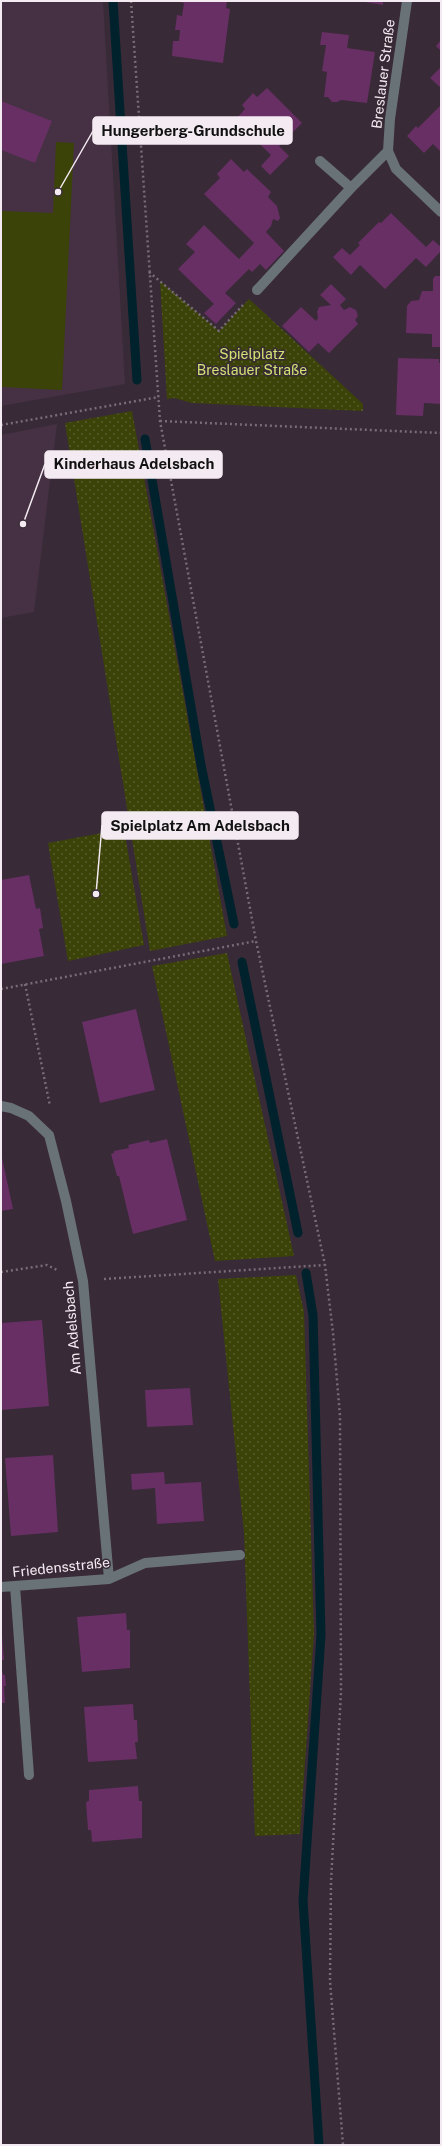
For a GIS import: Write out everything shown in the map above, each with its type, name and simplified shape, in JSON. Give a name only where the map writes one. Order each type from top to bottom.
[{"type":"street","name":"Breslauer Straße","points":[[407,1],[390,119],[388,151],[396,169],[441,212]]},
{"type":"street","points":[[257,290],[351,188],[388,151]]},
{"type":"street","points":[[320,160],[351,188]]},
{"type":"street","points":[[1,1106],[11,1108],[29,1116],[49,1135]]},
{"type":"street","name":"Am Adelsbach","points":[[49,1135],[66,1201],[83,1281],[109,1579]]},
{"type":"street","name":"Friedensstraße","points":[[1,1587],[109,1579],[144,1563],[240,1555]]},
{"type":"street","points":[[15,1586],[29,1775]]},
{"type":"path","points":[[131,1],[160,421],[256,941],[325,1265],[340,1416],[341,1692],[331,1882],[330,1981],[343,2145]]},
{"type":"path","points":[[149,272],[219,331],[257,290]]},
{"type":"path","points":[[1,425],[159,397]]},
{"type":"path","points":[[160,421],[441,433]]},
{"type":"path","points":[[1,989],[256,941]]},
{"type":"path","points":[[25,984],[52,1113],[49,1135]]},
{"type":"path","points":[[1,1272],[47,1266],[83,1281],[325,1265]]},
{"type":"shaded area","points":[[1,1],[103,1],[125,384],[1,406]]},
{"type":"shaded area","points":[[57,424],[34,612],[1,618],[1,435]]},
{"type":"green space","points":[[56,142],[74,143],[62,390],[1,387],[1,211],[53,213]]},
{"type":"green space","name":"Spielplatz Breslauer Straße","points":[[160,281],[219,331],[249,299],[363,404],[363,411],[192,403],[174,398],[167,399]]},
{"type":"green space","points":[[132,411],[227,936],[150,951],[65,423]]},
{"type":"green space","points":[[124,829],[144,945],[68,961],[48,843]]},
{"type":"green space","points":[[227,953],[294,1256],[215,1261],[152,966]]},
{"type":"green space","points":[[296,1275],[304,1312],[314,1633],[300,1834],[255,1836],[244,1533],[218,1279]]},
{"type":"building","points":[[176,1],[227,1],[226,8],[230,9],[223,63],[172,56],[173,41],[179,41],[180,30],[175,30],[177,15],[182,16],[184,3]]},
{"type":"building","points":[[359,1],[383,1],[383,5]]},
{"type":"building","points":[[322,32],[349,35],[347,48],[375,52],[367,103],[341,100],[332,102],[328,97],[324,97],[327,72],[322,71],[326,45],[320,45]]},
{"type":"building","points":[[441,40],[441,51],[436,46]]},
{"type":"building","points":[[440,68],[441,69],[441,88],[430,78]]},
{"type":"building","points":[[267,88],[302,123],[279,146],[289,156],[270,175],[261,166],[271,155],[235,120],[245,109],[242,105],[253,93],[257,97]]},
{"type":"building","points":[[1,101],[52,121],[35,163],[1,150]]},
{"type":"building","points":[[441,105],[441,152],[433,144],[424,153],[407,136],[416,126],[418,128]]},
{"type":"building","points":[[231,159],[244,172],[247,169],[271,192],[268,197],[277,206],[280,218],[278,221],[273,219],[271,226],[266,232],[284,251],[266,270],[260,264],[252,272],[249,269],[225,293],[236,303],[216,324],[204,313],[214,304],[178,269],[195,252],[186,244],[204,225],[239,259],[254,243],[204,194],[220,178],[217,174]]},
{"type":"building","points":[[391,213],[426,247],[433,240],[441,247],[441,251],[426,267],[416,258],[385,289],[360,265],[351,275],[333,257],[342,248],[350,255],[360,245],[358,243],[379,222],[381,223]]},
{"type":"building","points":[[435,276],[441,276],[441,347],[432,347],[432,334],[406,333],[407,306],[411,301],[419,300],[422,291],[433,291],[433,279]]},
{"type":"building","points":[[331,284],[346,299],[340,305],[344,310],[350,307],[356,310],[358,316],[355,320],[358,324],[329,353],[318,343],[309,352],[282,326],[301,307],[316,321],[318,318],[317,312],[319,307],[331,305],[320,295]]},
{"type":"building","points":[[398,358],[439,359],[439,363],[441,363],[441,404],[424,403],[423,416],[396,415]]},
{"type":"building","points":[[29,875],[36,909],[40,908],[43,928],[39,929],[44,956],[1,964],[1,880]]},
{"type":"building","points":[[136,1009],[155,1090],[100,1103],[82,1022]]},
{"type":"building","points":[[167,1139],[187,1220],[133,1234],[119,1176],[117,1176],[111,1154],[114,1153],[114,1151],[129,1148],[128,1145],[149,1140],[150,1143]]},
{"type":"building","points":[[1,1153],[13,1209],[1,1211]]},
{"type":"building","points":[[42,1320],[49,1406],[1,1410],[1,1323]]},
{"type":"building","points":[[190,1388],[193,1425],[147,1427],[145,1390]]},
{"type":"building","points":[[53,1455],[58,1532],[11,1536],[5,1458]]},
{"type":"building","points":[[164,1472],[165,1484],[201,1482],[204,1521],[157,1524],[155,1488],[132,1490],[131,1474]]},
{"type":"building","points":[[126,1613],[127,1630],[130,1630],[130,1668],[82,1672],[77,1617]]},
{"type":"building","points":[[2,1635],[4,1660],[1,1660]]},
{"type":"building","points":[[1,1665],[3,1675],[5,1675],[5,1703],[1,1703]]},
{"type":"building","points":[[133,1704],[134,1720],[137,1720],[138,1742],[135,1742],[137,1759],[88,1762],[84,1707]]},
{"type":"building","points":[[138,1786],[139,1801],[142,1801],[142,1838],[92,1842],[91,1830],[88,1830],[86,1802],[89,1801],[89,1790]]},
{"type":"waterway","points":[[113,1],[137,380]]},
{"type":"waterway","points":[[145,439],[201,765],[234,924]]},
{"type":"waterway","points":[[242,962],[298,1233]]},
{"type":"waterway","points":[[306,1273],[313,1315],[321,1635],[303,1901],[319,2145]]},
{"type":"place","name":"Hungerberg-Grundschule","points":[[58,192]]},
{"type":"place","name":"Kinderhaus Adelsbach","points":[[23,524]]},
{"type":"place","name":"Spielplatz Am Adelsbach","points":[[96,894]]}]
